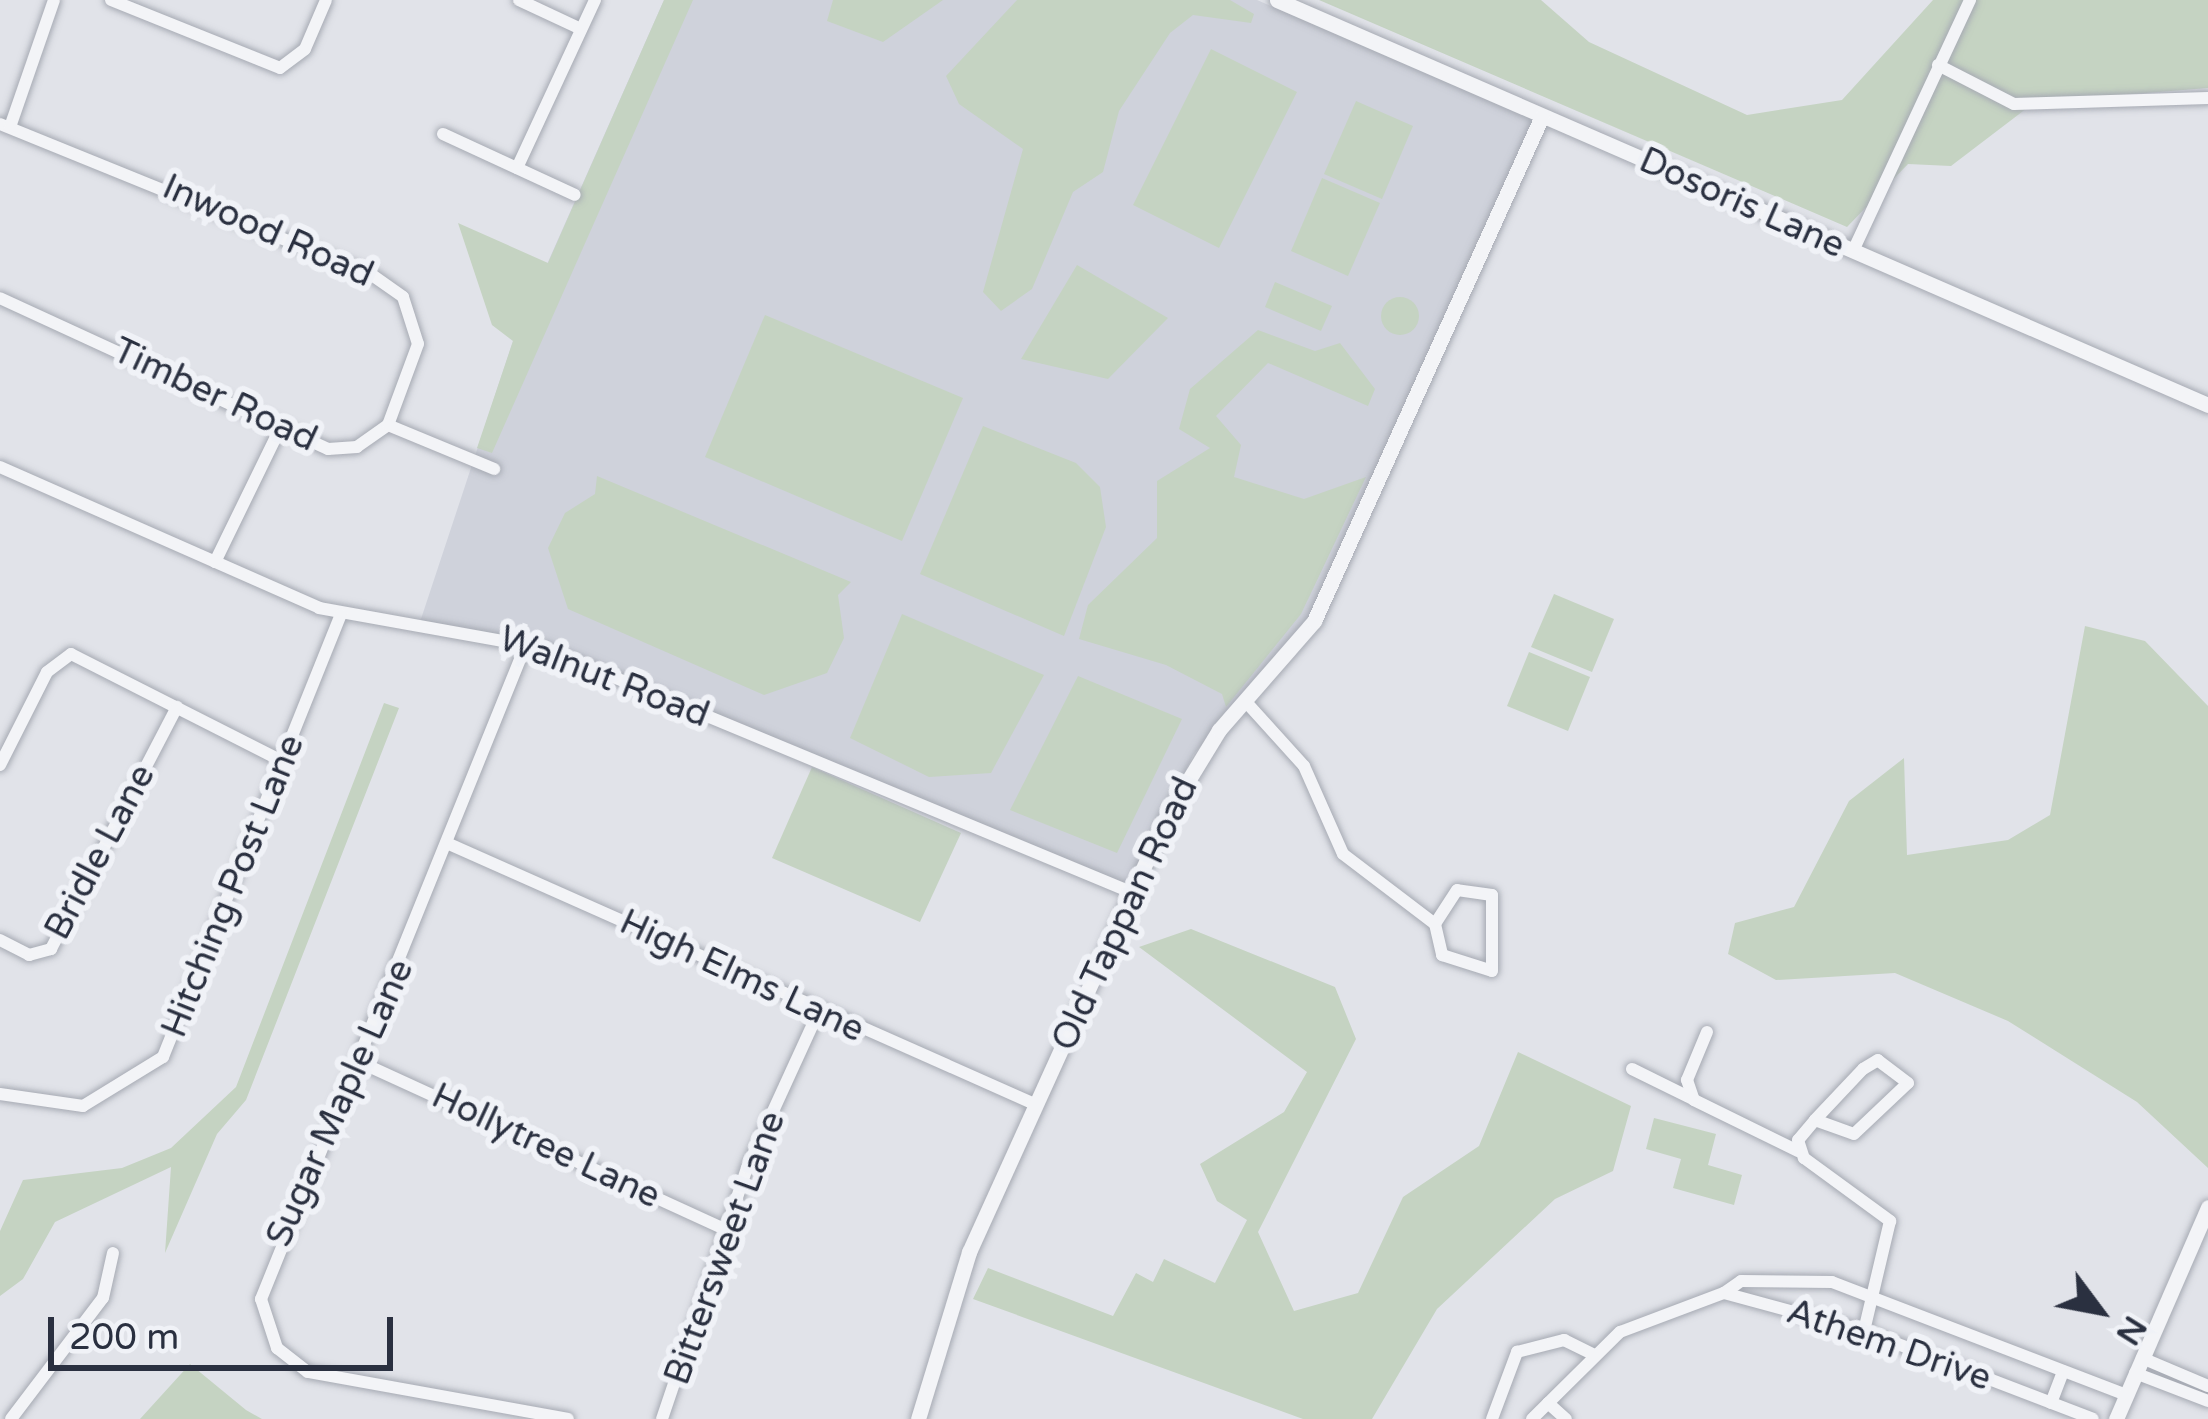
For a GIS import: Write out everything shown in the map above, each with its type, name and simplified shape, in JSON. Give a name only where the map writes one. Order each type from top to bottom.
[{"type":"street","points":[[5,125],[54,0]]},
{"type":"street","points":[[111,0],[280,68],[305,49],[326,0]]},
{"type":"street","points":[[519,0],[581,29]]},
{"type":"street","points":[[517,168],[595,0]]},
{"type":"street","name":"Dosoris Lane","points":[[1276,0],[2208,405]]},
{"type":"street","points":[[1852,251],[1970,0]]},
{"type":"street","points":[[1938,65],[2014,104],[2208,98]]},
{"type":"street","name":"Old Tappan Road","points":[[918,1419],[969,1252],[1194,763],[1314,621],[1542,116]]},
{"type":"street","name":"Inwood Road","points":[[5,125],[391,285],[418,344],[388,425]]},
{"type":"street","points":[[442,134],[574,195]]},
{"type":"street","name":"Timber Road","points":[[0,298],[280,429],[340,450],[388,425]]},
{"type":"street","points":[[388,425],[494,469]]},
{"type":"street","points":[[215,562],[280,429]]},
{"type":"street","name":"Walnut Road","points":[[2,471],[340,614],[527,642],[1133,893]]},
{"type":"street","name":"Hitching Post Lane","points":[[0,1094],[83,1106],[163,1057],[340,614]]},
{"type":"street","name":"Sugar Maple Lane","points":[[527,642],[364,1064],[266,1267],[271,1338],[320,1376],[568,1419]]},
{"type":"street","points":[[0,765],[66,655],[284,762]]},
{"type":"street","points":[[1247,703],[1304,766],[1343,854],[1435,924],[1442,955],[1492,970],[1492,895],[1457,890],[1435,924]]},
{"type":"street","name":"Bridle Lane","points":[[0,940],[39,956],[58,940],[177,706]]},
{"type":"street","name":"High Elms Lane","points":[[449,844],[1036,1106]]},
{"type":"street","name":"Bittersweet Lane","points":[[662,1419],[727,1231],[818,1012]]},
{"type":"street","points":[[1694,1100],[1687,1080],[1707,1032]]},
{"type":"street","points":[[1798,1151],[1815,1120],[1878,1060],[1908,1083],[1854,1134],[1815,1120]]},
{"type":"street","name":"Hollytree Lane","points":[[364,1064],[727,1231]]},
{"type":"street","points":[[1632,1069],[1798,1151],[1890,1221],[1876,1299],[1864,1330]]},
{"type":"street","points":[[2116,1419],[2208,1207]]},
{"type":"street","points":[[11,1419],[104,1298],[113,1252]]},
{"type":"street","name":"Athem Drive","points":[[1532,1419],[1593,1354],[1658,1311],[1787,1278],[1876,1299],[2126,1396]]},
{"type":"street","name":"Athem Drive","points":[[1724,1293],[1864,1330],[2093,1419]]},
{"type":"street","points":[[1492,1419],[1516,1352],[1564,1340],[1593,1354]]},
{"type":"street","points":[[2139,1366],[2208,1386]]},
{"type":"street","points":[[2139,1366],[2208,1401]]},
{"type":"street","points":[[2051,1403],[2063,1371]]},
{"type":"street","points":[[1548,1403],[1566,1419]]},
{"type":"shaded area","points":[[664,0],[1257,0],[1536,119],[1309,620],[1193,755],[1130,888],[527,640],[420,622],[513,341]]},
{"type":"green space","points":[[664,0],[693,0],[492,453],[477,448],[513,341],[492,325],[458,223],[548,263]]},
{"type":"green space","points":[[833,0],[943,0],[883,42],[827,21]]},
{"type":"green space","points":[[1017,0],[1230,0],[1254,14],[1251,23],[1193,15],[1170,33],[1119,111],[1103,172],[1073,192],[1032,289],[1001,311],[983,292],[1023,149],[959,104],[946,76]]},
{"type":"green space","points":[[1319,0],[1541,0],[1589,42],[1747,115],[1842,100],[1933,0],[2208,0],[2208,88],[2035,102],[1951,166],[1908,164],[1847,227]]},
{"type":"green space","points":[[1211,49],[1297,92],[1219,248],[1133,205]]},
{"type":"green space","points":[[1356,101],[1413,126],[1382,199],[1324,174]]},
{"type":"green space","points":[[1322,178],[1380,203],[1348,276],[1291,251]]},
{"type":"green space","points":[[1077,265],[1168,318],[1108,379],[1021,359]]},
{"type":"green space","points":[[1275,282],[1332,306],[1321,331],[1265,307]]},
{"type":"green space","points":[[1400,297],[1414,302],[1419,316],[1414,330],[1400,335],[1386,330],[1381,316],[1386,302]]},
{"type":"green space","points":[[765,315],[963,398],[902,541],[705,457]]},
{"type":"green space","points":[[1258,330],[1315,351],[1340,343],[1375,389],[1368,406],[1268,363],[1216,416],[1241,445],[1234,477],[1304,499],[1366,477],[1301,614],[1226,707],[1222,694],[1166,665],[1079,639],[1088,605],[1157,538],[1157,481],[1210,448],[1179,429],[1190,389]]},
{"type":"green space","points":[[983,426],[1076,463],[1100,487],[1106,527],[1064,636],[920,574]]},
{"type":"green space","points":[[597,476],[851,582],[838,595],[844,638],[827,673],[764,695],[568,609],[548,548],[565,513],[595,494]]},
{"type":"green space","points":[[1554,594],[1614,619],[1592,672],[1531,647]]},
{"type":"green space","points":[[902,614],[1044,675],[991,773],[929,777],[850,738]]},
{"type":"green space","points":[[2085,626],[2145,641],[2208,706],[2208,1168],[2137,1102],[2008,1021],[1895,973],[1776,980],[1728,954],[1735,923],[1794,907],[1849,801],[1904,758],[1907,855],[2008,840],[2050,815]]},
{"type":"green space","points":[[1529,652],[1590,677],[1568,731],[1507,706]]},
{"type":"green space","points":[[1078,676],[1182,719],[1117,853],[1010,810]]},
{"type":"green space","points":[[384,703],[399,708],[246,1100],[217,1134],[165,1253],[171,1167],[55,1222],[23,1279],[0,1296],[0,1231],[23,1180],[122,1168],[171,1148],[236,1087]]},
{"type":"green space","points":[[812,767],[961,833],[920,922],[772,858]]},
{"type":"green space","points":[[1191,929],[1335,987],[1356,1039],[1258,1232],[1294,1311],[1358,1293],[1403,1197],[1479,1146],[1518,1052],[1631,1106],[1613,1171],[1555,1199],[1437,1309],[1372,1419],[1303,1419],[973,1299],[988,1268],[1113,1316],[1136,1273],[1153,1282],[1164,1259],[1215,1283],[1247,1220],[1217,1201],[1200,1164],[1284,1112],[1307,1072],[1139,947]]},
{"type":"green space","points":[[1654,1118],[1716,1134],[1708,1165],[1742,1175],[1734,1205],[1673,1188],[1681,1159],[1646,1149]]},
{"type":"green space","points":[[190,1364],[246,1410],[262,1419],[140,1419]]}]
